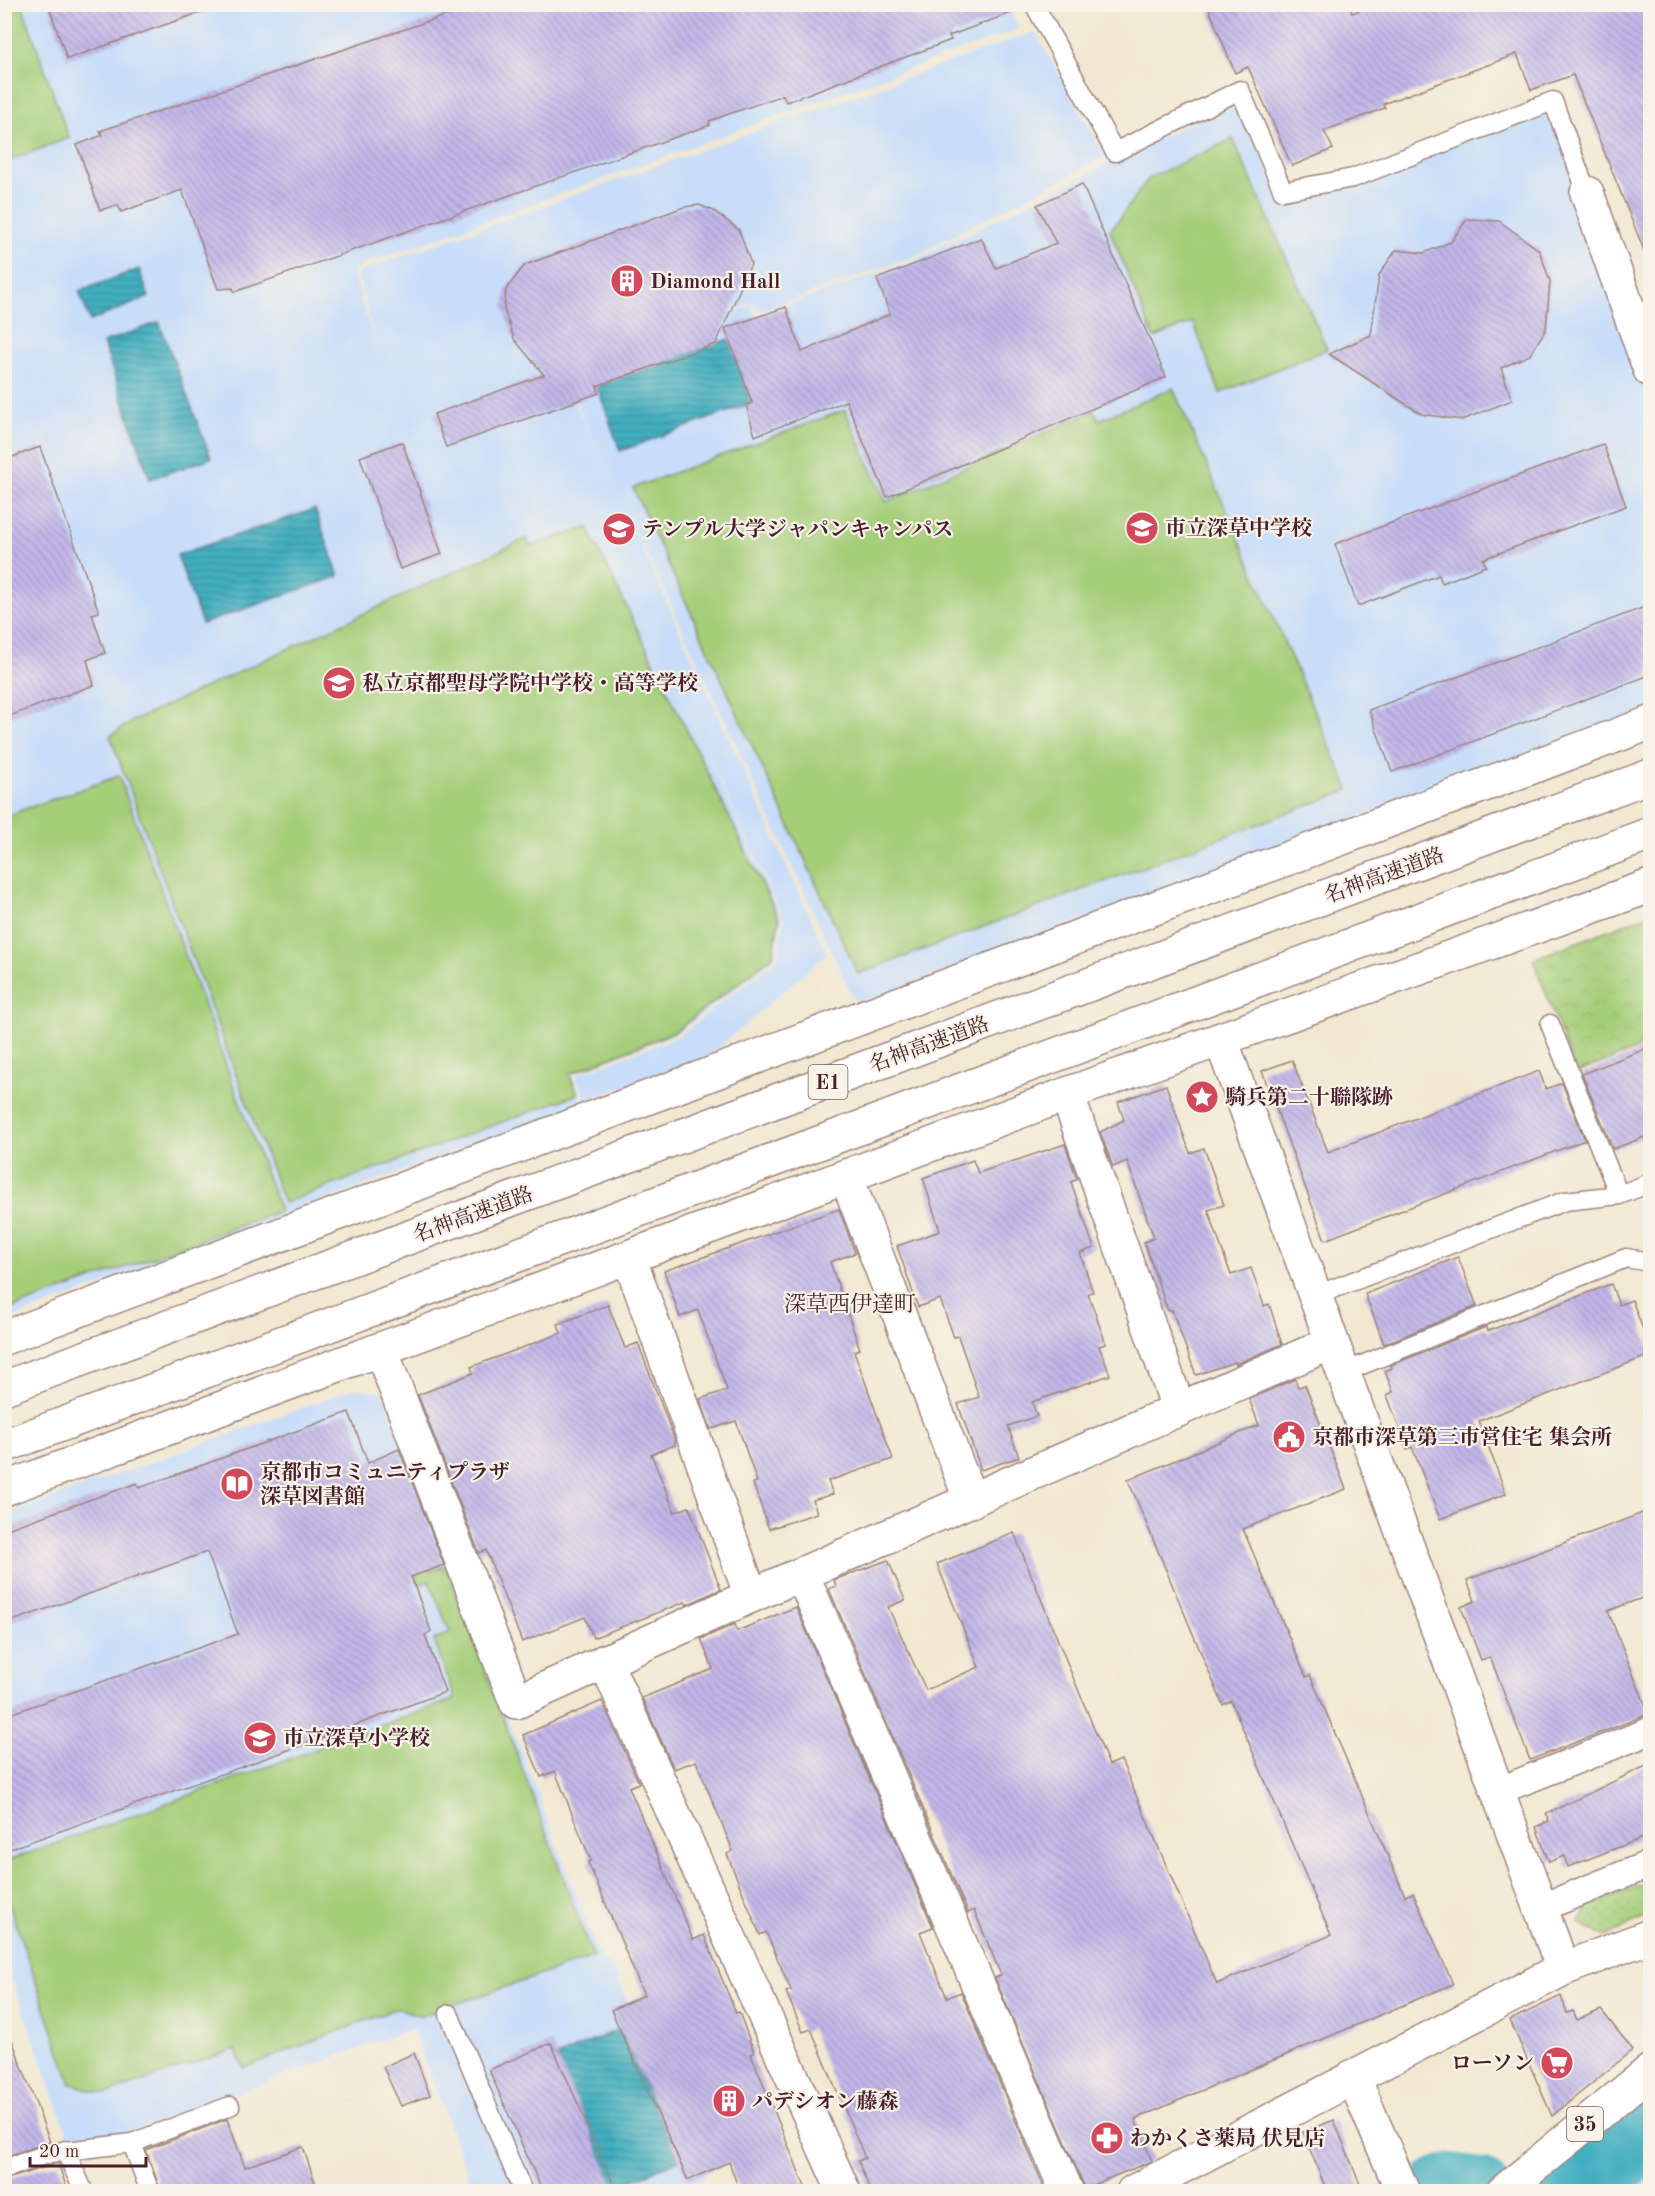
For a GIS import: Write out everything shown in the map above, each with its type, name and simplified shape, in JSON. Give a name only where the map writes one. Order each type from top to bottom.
[{"type":"main road","points":[[1587,194],[1650,370]]},
{"type":"main road","points":[[4,1338],[1650,723]]},
{"type":"main road","name":"名神高速道路","points":[[4,1388],[1650,776]]},
{"type":"main road","points":[[4,1446],[1650,834]]},
{"type":"main road","points":[[4,1489],[1067,1094],[1650,886]]},
{"type":"main road","points":[[1221,1040],[1336,1358],[1563,1969]]},
{"type":"main road","points":[[1067,1094],[1179,1410]]},
{"type":"main road","points":[[846,1176],[971,1501]]},
{"type":"main road","points":[[629,1257],[751,1596]]},
{"type":"main road","points":[[381,1350],[516,1702],[751,1596],[1179,1410],[1336,1358]]},
{"type":"main road","points":[[802,1574],[1067,2192]]},
{"type":"main road","points":[[605,1661],[844,2192]]},
{"type":"main road","points":[[1134,2192],[1353,2076],[1563,1969],[1650,1936]]},
{"type":"main road","name":"35","points":[[1511,2185],[1650,2071]]},
{"type":"main road","points":[[1353,2076],[1403,2192]]},
{"type":"street","points":[[1498,1791],[1650,1731]]},
{"type":"street","points":[[1541,1908],[1650,1864]]},
{"type":"lane","points":[[1034,4],[1115,152],[1240,90],[1283,191],[1353,178],[1554,101],[1587,194]]},
{"type":"lane","points":[[1550,1024],[1619,1195]]},
{"type":"lane","points":[[1314,1296],[1565,1201],[1619,1195],[1650,1183]]},
{"type":"lane","points":[[1336,1358],[1626,1258],[1650,1263]]},
{"type":"lane","points":[[448,2014],[523,2192]]},
{"type":"lane","points":[[4,2169],[65,2150],[132,2143],[230,2106]]},
{"type":"lane","points":[[132,2143],[150,2192]]},
{"type":"lane","points":[[65,2150],[84,2192]]},
{"type":"shaded area","points":[[5,5],[1007,5],[1019,29],[352,269],[382,366],[357,272],[1035,32],[1106,156],[912,257],[758,312],[754,302],[561,372],[603,464],[564,372],[752,305],[756,316],[913,261],[1235,100],[1282,200],[1542,114],[1552,118],[1650,401],[1650,709],[856,1004],[658,576],[625,510],[827,954],[706,1058],[585,1101],[576,1075],[679,1036],[777,959],[784,920],[621,564],[782,920],[775,958],[677,1033],[572,1074],[583,1103],[5,1321]]},
{"type":"shaded area","name":"市立深草小学校","points":[[354,1389],[382,1392],[603,1963],[610,1962],[706,2177],[674,2191],[474,2191],[412,2029],[117,2137],[69,2138],[5,1960],[5,1515]]},
{"type":"shaded area","points":[[1650,2152],[1650,2191],[1602,2191]]},
{"type":"green space","points":[[5,4],[22,5],[69,138],[5,162]]},
{"type":"green space","points":[[1233,139],[1327,349],[1220,393],[1193,322],[1154,338],[1110,231],[1149,178]]},
{"type":"green space","points":[[1173,388],[1349,790],[858,974],[633,488],[845,410],[886,502],[1094,411],[1099,420]]},
{"type":"green space","points":[[588,528],[779,919],[773,956],[676,1031],[569,1074],[578,1094],[284,1203],[110,736],[133,721],[527,538],[530,546]]},
{"type":"green space","points":[[119,776],[280,1211],[5,1311],[4,1122],[8,1120],[4,1109],[5,816]]},
{"type":"green space","points":[[1650,914],[1650,1044],[1576,1073],[1533,959]]},
{"type":"green space","points":[[384,1457],[430,1571],[446,1566],[593,1957],[421,2016],[398,2008],[244,2068],[235,2049],[106,2094],[71,2084],[5,1892],[4,1862],[455,1699],[434,1640],[450,1632],[429,1581],[419,1584],[374,1461]]},
{"type":"green space","points":[[1650,1882],[1650,1914],[1605,1937],[1579,1923],[1589,1905]]},
{"type":"water","points":[[139,269],[149,297],[90,321],[79,291]]},
{"type":"water","points":[[159,322],[211,458],[150,479],[103,343]]},
{"type":"water","points":[[729,339],[752,403],[620,451],[597,386]]},
{"type":"water","points":[[315,509],[339,576],[202,624],[177,555]]},
{"type":"water","points":[[619,2029],[679,2160],[615,2188],[557,2057]]},
{"type":"building","points":[[48,4],[209,4],[210,9],[67,59]]},
{"type":"building","points":[[480,4],[1023,4],[1024,8],[949,36],[951,40],[786,102],[783,95],[709,121],[710,125],[234,292],[233,288],[218,289],[182,190],[121,212],[118,205],[100,210],[77,145],[103,135],[100,131]]},
{"type":"building","points":[[1207,4],[1349,4],[1352,13],[1376,4],[1650,4],[1650,259],[1648,260],[1573,75],[1531,90],[1517,54],[1383,104],[1385,108],[1324,131],[1333,149],[1292,166],[1248,67],[1235,73]]},
{"type":"building","points":[[1082,184],[1166,377],[887,497],[846,401],[755,436],[746,405],[752,403],[725,328],[786,307],[802,352],[890,314],[877,279],[981,238],[996,268],[1056,243],[1037,205]]},
{"type":"building","name":"Diamond Hall","points":[[699,205],[714,211],[739,230],[751,264],[716,344],[597,386],[599,393],[446,447],[434,414],[544,375],[514,339],[504,309],[506,289],[525,265],[684,207]]},
{"type":"building","points":[[1467,219],[1499,221],[1539,250],[1550,281],[1546,329],[1530,355],[1501,368],[1512,400],[1462,420],[1421,414],[1329,354],[1371,335],[1379,275],[1396,250],[1424,253],[1451,242]]},
{"type":"building","points":[[402,442],[442,554],[400,569],[360,457]]},
{"type":"building","points":[[1603,444],[1626,506],[1483,559],[1486,566],[1442,583],[1439,575],[1358,606],[1335,544]]},
{"type":"building","points":[[40,447],[99,612],[92,614],[105,653],[87,660],[94,685],[4,718],[4,460]]},
{"type":"building","points":[[1650,605],[1650,675],[1392,772],[1369,710]]},
{"type":"building","points":[[1650,1047],[1650,1135],[1613,1149],[1582,1074]]},
{"type":"building","points":[[1292,1060],[1328,1152],[1539,1071],[1546,1089],[1562,1083],[1585,1140],[1325,1240],[1262,1071]]},
{"type":"building","points":[[1166,1085],[1190,1153],[1204,1148],[1224,1205],[1208,1210],[1231,1275],[1251,1268],[1264,1306],[1269,1304],[1282,1344],[1236,1364],[1235,1362],[1196,1375],[1172,1310],[1168,1311],[1144,1242],[1154,1238],[1127,1161],[1113,1167],[1100,1132],[1124,1120],[1118,1102]]},
{"type":"building","points":[[1065,1144],[1077,1179],[1071,1182],[1094,1248],[1080,1253],[1093,1292],[1088,1293],[1106,1344],[1099,1346],[1110,1375],[1032,1402],[1037,1416],[1008,1426],[1019,1457],[981,1470],[958,1404],[979,1397],[958,1336],[954,1337],[940,1299],[918,1307],[897,1246],[940,1231],[923,1178],[973,1160],[978,1173]]},
{"type":"building","points":[[839,1209],[855,1253],[830,1262],[860,1349],[854,1351],[893,1459],[828,1481],[833,1494],[813,1500],[817,1513],[769,1529],[753,1483],[757,1482],[736,1421],[711,1429],[700,1399],[727,1390],[698,1310],[680,1317],[664,1271]]},
{"type":"building","points":[[1458,1257],[1477,1306],[1384,1344],[1365,1294]]},
{"type":"building","points":[[1611,1284],[1619,1305],[1632,1300],[1650,1348],[1650,1355],[1479,1421],[1506,1494],[1440,1519],[1412,1447],[1407,1449],[1387,1395],[1393,1392],[1385,1371],[1392,1368],[1391,1365],[1486,1327],[1488,1331]]},
{"type":"building","points":[[608,1305],[625,1348],[638,1343],[675,1441],[675,1445],[651,1454],[675,1512],[689,1507],[721,1589],[687,1605],[685,1602],[593,1638],[585,1617],[522,1642],[486,1550],[479,1553],[418,1395],[473,1373],[471,1367],[561,1333],[558,1324]]},
{"type":"building","points":[[1295,1379],[1298,1387],[1305,1385],[1346,1489],[1243,1529],[1306,1677],[1310,1675],[1405,1896],[1413,1893],[1453,1984],[1135,2119],[1152,2161],[1085,2188],[995,1978],[1001,1975],[974,1910],[968,1913],[829,1589],[836,1586],[834,1580],[888,1560],[905,1600],[888,1607],[926,1690],[979,1667],[937,1564],[1014,1533],[1109,1765],[1121,1760],[1217,1984],[1331,1935],[1231,1701],[1223,1705],[1128,1480],[1259,1425],[1249,1399]]},
{"type":"building","points":[[349,1412],[368,1463],[399,1449],[444,1565],[411,1577],[431,1631],[425,1635],[445,1692],[4,1851],[4,1716],[238,1634],[207,1552],[4,1624],[4,1530],[137,1483],[139,1488]]},
{"type":"building","points":[[1650,1510],[1650,1595],[1608,1611],[1649,1714],[1530,1760],[1490,1657],[1481,1660],[1461,1607],[1475,1601],[1467,1580]]},
{"type":"building","points":[[796,1607],[933,1927],[920,1932],[947,1998],[961,1992],[1046,2192],[871,2192],[858,2161],[865,2158],[811,2029],[803,2032],[786,1992],[791,1990],[766,1932],[760,1935],[727,1854],[733,1851],[696,1761],[674,1769],[642,1698],[713,1669],[701,1639],[735,1624],[737,1631]]},
{"type":"building","points":[[602,1701],[639,1783],[629,1787],[693,1940],[704,1935],[736,2013],[739,2012],[754,2052],[751,2054],[807,2192],[740,2192],[729,2162],[688,2180],[611,2010],[644,1995],[588,1862],[591,1861],[555,1771],[541,1777],[523,1735]]},
{"type":"building","points":[[1650,1764],[1650,1835],[1568,1867],[1564,1856],[1549,1862],[1536,1827],[1549,1821],[1546,1814]]},
{"type":"building","points":[[1561,1996],[1567,2013],[1573,2011],[1577,2020],[1601,2010],[1633,2050],[1552,2116],[1510,2020]]},
{"type":"building","points":[[8,2029],[50,2142],[4,2157],[4,2030]]},
{"type":"building","points":[[551,2043],[617,2192],[543,2192],[489,2070]]},
{"type":"building","points":[[414,2053],[430,2095],[401,2106],[383,2067]]},
{"type":"building","points":[[227,2119],[245,2167],[303,2147],[318,2192],[161,2192],[146,2150]]},
{"type":"building","points":[[1334,2120],[1363,2192],[1327,2192],[1303,2132]]},
{"type":"building","points":[[58,2163],[68,2192],[4,2192],[4,2180]]},
{"type":"waterway","points":[[1575,2192],[1650,2134]]},
{"type":"waterway","points":[[1441,2192],[1447,2188],[1477,2192]]},
{"type":"place","name":"Diamond Hall","points":[[627,281]]},
{"type":"place","name":"市立深草中学校","points":[[1142,528]]},
{"type":"place","name":"テンプル大学ジャパンキャンパス","points":[[619,529]]},
{"type":"place","name":"私立京都聖母学院中学校・高等学校","points":[[339,683]]},
{"type":"place","name":"騎兵第二十聯隊跡","points":[[1202,1097]]},
{"type":"place","name":"京都市深草第三市営住宅 集会所","points":[[1289,1437]]},
{"type":"place","name":"京都市コミュニティプラザ 深草図書館","points":[[237,1484]]},
{"type":"place","name":"市立深草小学校","points":[[260,1738]]},
{"type":"place","name":"ローソン","points":[[1557,2063]]},
{"type":"place","name":"パデシオン藤森","points":[[729,2101]]},
{"type":"place","name":"わかくさ薬局 伏見店","points":[[1107,2138]]},
{"type":"district","name":"深草西伊達町","points":[[850,1303]]}]
